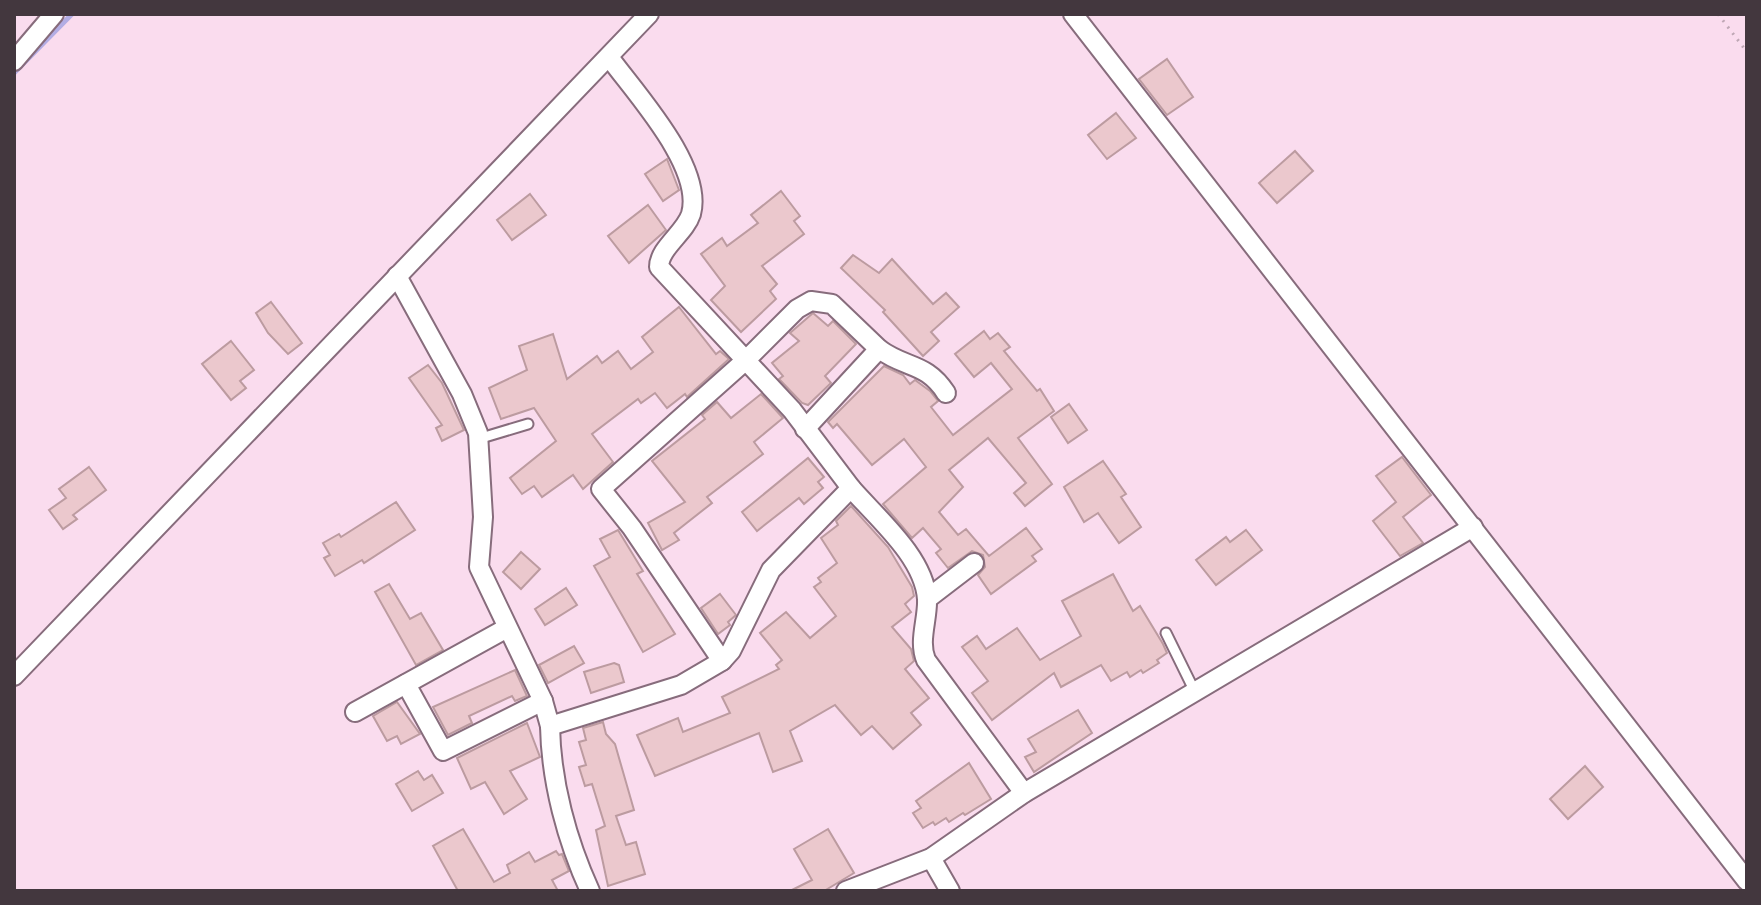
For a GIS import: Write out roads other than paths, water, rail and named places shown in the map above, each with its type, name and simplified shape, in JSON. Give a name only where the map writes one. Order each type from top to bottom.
[{"type":"street","points":[[14,61],[54,14]]},
{"type":"street","points":[[14,676],[649,14]]},
{"type":"street","points":[[1073,14],[1747,881]]},
{"type":"street","points":[[609,57],[680,156],[693,192],[691,216],[662,256],[659,267],[746,360],[906,552],[922,579],[927,599],[922,651],[926,660],[1024,793]]},
{"type":"street","points":[[397,276],[462,394],[478,439],[483,517],[479,567],[543,701],[564,815],[576,860],[590,891]]},
{"type":"street","points":[[722,661],[632,528],[601,489],[746,360],[797,309],[821,300],[832,304],[879,349],[899,361],[924,368],[946,393]]},
{"type":"street","points":[[805,429],[879,349]]},
{"type":"street","points":[[550,726],[681,685],[722,661],[731,651],[771,570],[851,488]]},
{"type":"street","points":[[846,891],[931,858],[1024,793],[1473,527]]},
{"type":"street","points":[[927,599],[974,563]]},
{"type":"street","points":[[355,712],[507,628]]},
{"type":"street","points":[[406,684],[443,751],[543,701]]},
{"type":"street","points":[[931,858],[950,891]]},
{"type":"lane","points":[[478,439],[528,424]]},
{"type":"lane","points":[[1166,633],[1195,692]]},
{"type":"waterway","points":[[14,73],[72,14]]}]
